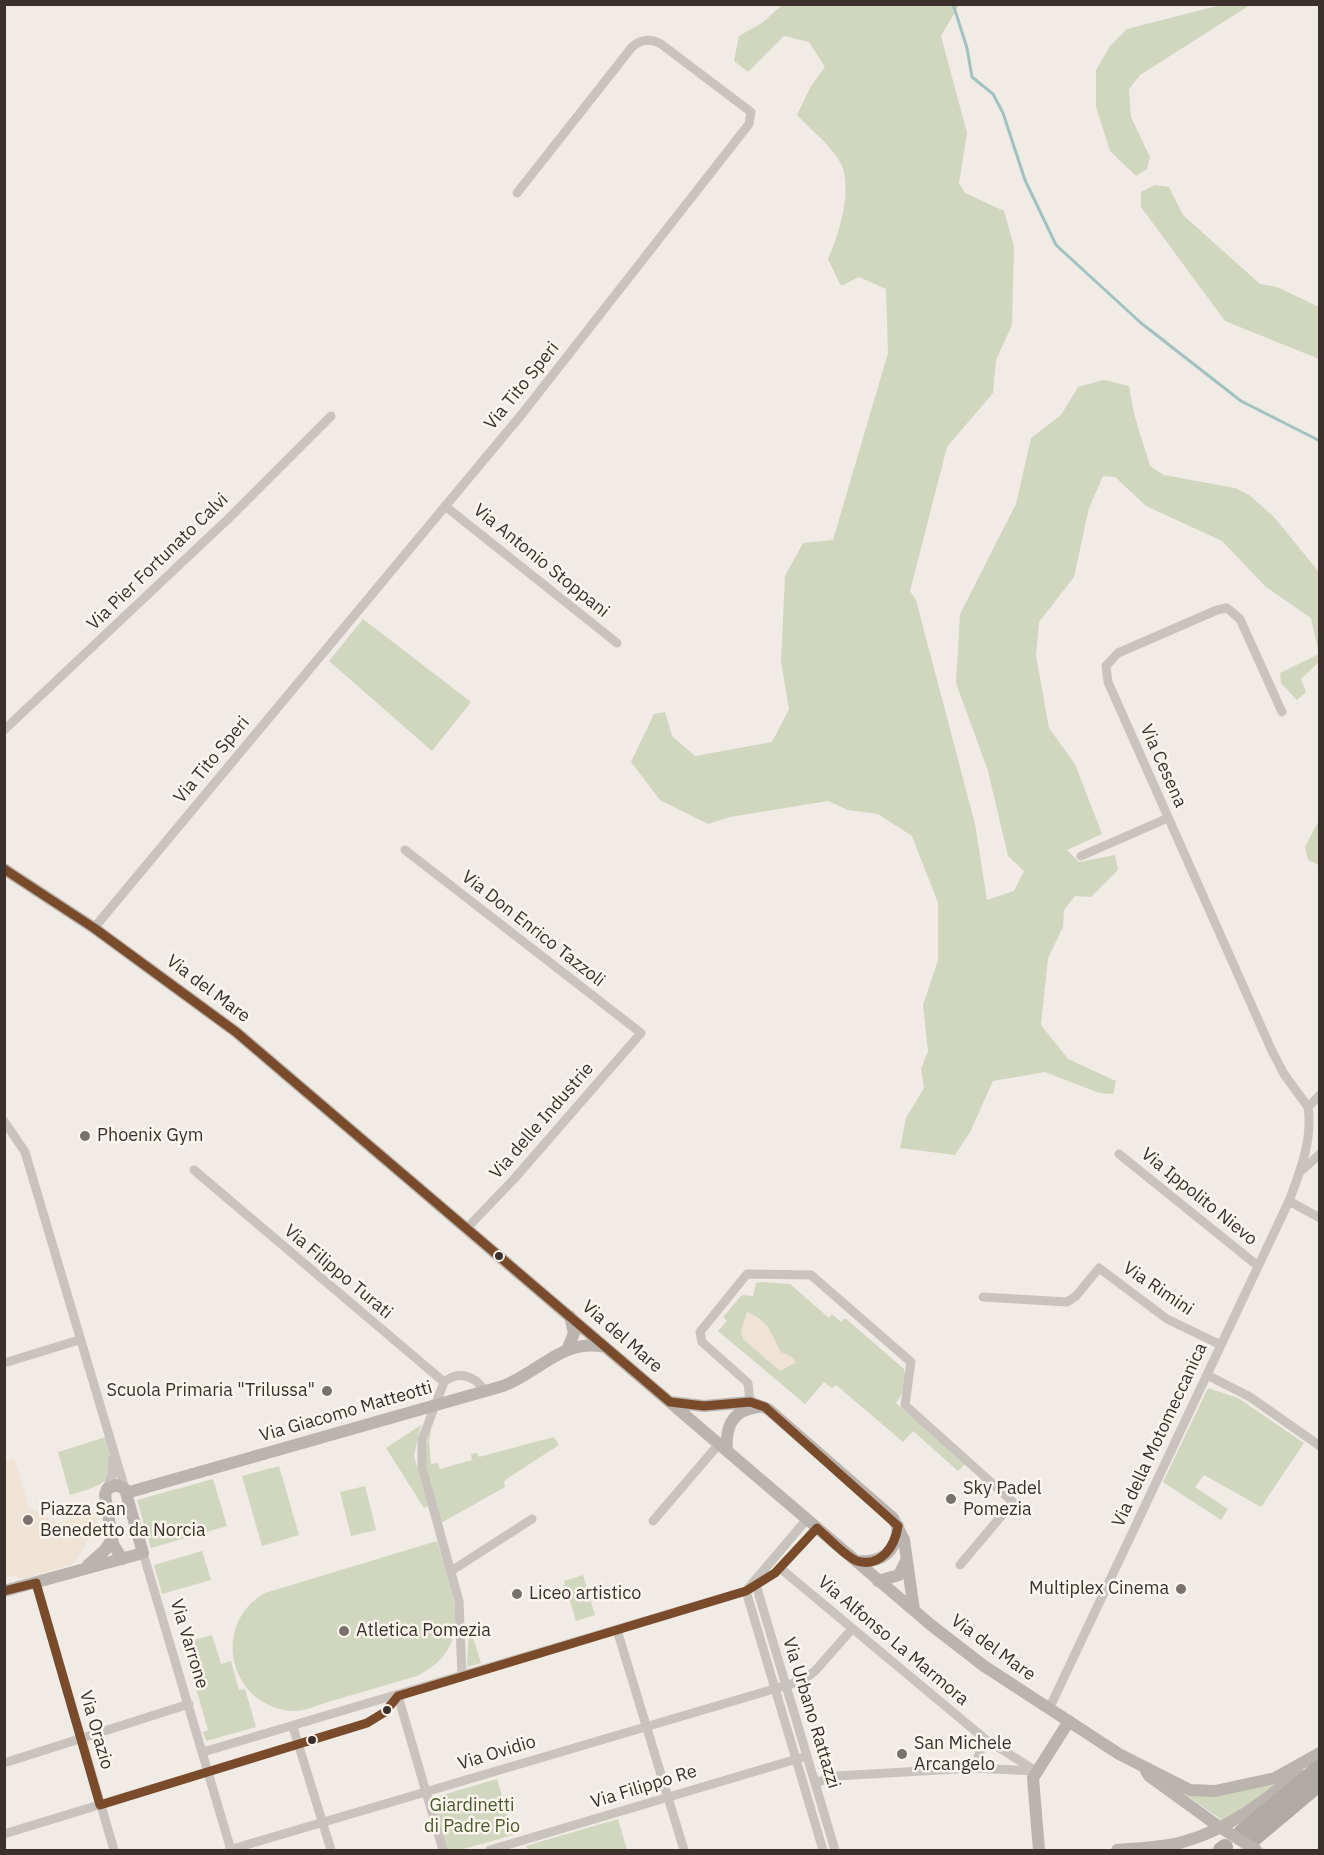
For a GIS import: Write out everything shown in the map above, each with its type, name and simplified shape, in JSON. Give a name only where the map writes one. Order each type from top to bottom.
[{"type":"highway","points":[[1251,1842],[1318,1759]]},
{"type":"highway","points":[[1251,1842],[1320,1783]]},
{"type":"main road","name":"Via del Mare","points":[[4,869],[94,928],[236,1032],[878,1581],[984,1666],[1142,1766],[1149,1776],[1218,1826],[1251,1842]]},
{"type":"main road","points":[[568,1348],[573,1335],[570,1316]]},
{"type":"main road","name":"Via Giacomo Matteotti","points":[[105,1492],[116,1485],[125,1491],[485,1391],[525,1376],[568,1348],[584,1344],[605,1347]]},
{"type":"main road","points":[[670,1402],[704,1406],[756,1404],[898,1526],[914,1610]]},
{"type":"main road","points":[[723,1447],[726,1431],[732,1419],[756,1404]]},
{"type":"main road","points":[[686,1416],[704,1406]]},
{"type":"main road","points":[[703,1431],[700,1418],[704,1406]]},
{"type":"main road","name":"Via Varrone","points":[[125,1491],[143,1553]]},
{"type":"main road","points":[[105,1492],[112,1539],[122,1559]]},
{"type":"main road","points":[[856,1561],[874,1561],[889,1553],[897,1539],[898,1526]]},
{"type":"main road","points":[[79,1570],[98,1558],[112,1539]]},
{"type":"main road","points":[[4,1592],[143,1553]]},
{"type":"main road","points":[[878,1581],[899,1575],[906,1560]]},
{"type":"main road","points":[[1039,1851],[1033,1786],[1036,1771],[1069,1721]]},
{"type":"main road","points":[[1142,1766],[1184,1788],[1204,1792],[1275,1778],[1318,1759]]},
{"type":"main road","points":[[1117,1851],[1176,1844],[1230,1823],[1318,1759]]},
{"type":"main road","points":[[1187,1851],[1196,1837]]},
{"type":"street","name":"Via Tito Speri","points":[[94,928],[552,376],[749,124],[751,112],[661,44],[653,40],[642,40],[632,47],[517,193]]},
{"type":"street","name":"Via Pier Fortunato Calvi","points":[[4,730],[228,519],[331,416]]},
{"type":"street","name":"Via Antonio Stoppani","points":[[445,506],[617,643]]},
{"type":"street","name":"Via Cesena","points":[[1282,712],[1241,621],[1231,609],[1217,610],[1109,659],[1105,668],[1108,682],[1272,1051],[1308,1107]]},
{"type":"street","points":[[1081,856],[1168,818]]},
{"type":"street","name":"Via Don Enrico Tazzoli","points":[[405,850],[641,1034]]},
{"type":"street","name":"Via delle Industrie","points":[[467,1228],[514,1179],[641,1034]]},
{"type":"street","points":[[1308,1107],[1320,1095]]},
{"type":"street","name":"Via della Motomeccanica","points":[[1049,1708],[1289,1201],[1299,1174],[1309,1127],[1308,1107]]},
{"type":"street","name":"Via Varrone","points":[[4,1121],[25,1152],[125,1491]]},
{"type":"street","name":"Via Ippolito Nievo","points":[[1119,1154],[1258,1266]]},
{"type":"street","name":"Via della Motomeccanica","points":[[1299,1174],[1320,1154]]},
{"type":"street","name":"Via Filippo Turati","points":[[194,1170],[444,1382]]},
{"type":"street","points":[[1289,1201],[1320,1218]]},
{"type":"street","name":"Via Rimini","points":[[983,1297],[1067,1302],[1076,1296],[1099,1268],[1167,1319],[1221,1345]]},
{"type":"street","points":[[756,1404],[748,1383],[702,1342],[700,1332],[747,1274],[811,1275],[911,1362],[905,1405],[1013,1502],[960,1565]]},
{"type":"street","points":[[4,1363],[79,1340]]},
{"type":"street","points":[[462,1677],[460,1655],[462,1613],[421,1461],[422,1440],[444,1382],[456,1376],[465,1375],[478,1381],[485,1391]]},
{"type":"street","points":[[1207,1375],[1250,1398],[1320,1446]]},
{"type":"street","points":[[653,1521],[723,1447]]},
{"type":"street","name":"Via Varrone","points":[[105,1492],[113,1471],[112,1448]]},
{"type":"street","points":[[451,1571],[532,1519]]},
{"type":"street","points":[[746,1591],[807,1519]]},
{"type":"street","points":[[203,1752],[746,1591],[780,1568],[817,1528]]},
{"type":"street","name":"Via Varrone","points":[[143,1553],[231,1850]]},
{"type":"street","name":"Via Alfonso La Marmora","points":[[780,1568],[985,1739],[1036,1771]]},
{"type":"street","name":"Via Orazio","points":[[36,1583],[114,1851]]},
{"type":"street","name":"Via Urbano Rattazzi","points":[[756,1585],[834,1851]]},
{"type":"street","name":"Via Urbano Rattazzi","points":[[746,1591],[823,1851]]},
{"type":"street","name":"Via Ovidio","points":[[231,1850],[807,1678],[852,1629]]},
{"type":"street","points":[[616,1630],[684,1851]]},
{"type":"street","points":[[4,1834],[209,1773],[372,1721],[389,1709],[398,1696]]},
{"type":"street","points":[[398,1696],[443,1851]]},
{"type":"street","points":[[5,1760],[189,1704]]},
{"type":"street","points":[[293,1727],[331,1851]]},
{"type":"street","points":[[974,1768],[985,1739]]},
{"type":"street","name":"Via Filippo Re","points":[[490,1851],[807,1756]]},
{"type":"street","points":[[815,1783],[836,1776],[974,1768],[1036,1771]]},
{"type":"green space","points":[[782,5],[959,5],[941,36],[967,133],[959,183],[965,193],[1004,211],[1014,247],[1012,325],[996,360],[993,393],[947,447],[910,591],[916,600],[975,824],[987,900],[1014,891],[1024,871],[1008,856],[988,771],[956,683],[960,614],[1016,504],[1031,438],[1061,415],[1078,387],[1104,380],[1129,386],[1134,414],[1150,466],[1164,475],[1235,488],[1249,495],[1274,517],[1319,572],[1319,654],[1311,618],[1266,587],[1222,541],[1146,506],[1115,477],[1103,476],[1089,508],[1074,577],[1039,622],[1036,655],[1049,728],[1075,764],[1102,834],[1067,850],[1079,862],[1115,855],[1118,870],[1091,897],[1075,896],[1064,910],[1063,927],[1048,958],[1041,1025],[1068,1059],[1116,1081],[1113,1094],[1099,1093],[1045,1072],[993,1081],[970,1132],[955,1155],[900,1148],[906,1118],[924,1088],[921,1069],[928,1051],[923,1005],[938,960],[938,903],[912,836],[878,814],[848,810],[828,801],[730,817],[708,824],[660,800],[631,762],[654,714],[665,712],[672,736],[695,756],[772,742],[789,709],[781,662],[785,576],[803,543],[833,540],[888,353],[886,289],[859,277],[841,286],[828,259],[843,212],[846,186],[844,174],[833,151],[797,115],[811,86],[825,67],[809,42],[784,36],[748,72],[734,61],[739,36],[762,23]]},
{"type":"green space","points":[[1221,5],[1250,5],[1140,75],[1129,89],[1131,117],[1150,157],[1147,169],[1136,176],[1110,151],[1096,107],[1096,70],[1110,46],[1127,29]]},
{"type":"green space","points":[[1155,185],[1169,187],[1183,215],[1260,284],[1277,287],[1319,307],[1319,359],[1225,321],[1141,207],[1141,192]]},
{"type":"green space","points":[[363,619],[471,702],[432,751],[329,661]]},
{"type":"green space","points":[[1319,654],[1319,662],[1301,679],[1306,692],[1297,700],[1281,683],[1280,673]]},
{"type":"green space","points":[[1319,820],[1319,865],[1308,860],[1305,847]]},
{"type":"green space","points":[[756,1283],[790,1284],[829,1318],[832,1314],[841,1322],[845,1318],[904,1369],[904,1386],[896,1403],[966,1463],[958,1471],[913,1431],[903,1442],[836,1385],[832,1388],[824,1382],[805,1404],[718,1331],[727,1321],[723,1317],[742,1295],[753,1296]]},
{"type":"green space","points":[[1208,1388],[1238,1398],[1304,1443],[1261,1507],[1204,1475],[1195,1487],[1228,1509],[1221,1520],[1163,1482]]},
{"type":"green space","points":[[421,1425],[414,1456],[428,1506],[424,1508],[386,1448]]},
{"type":"green space","points":[[431,1430],[429,1442],[431,1464],[438,1463],[440,1469],[472,1460],[471,1454],[477,1453],[479,1457],[554,1437],[559,1445],[508,1478],[504,1482],[505,1487],[441,1523],[426,1465],[427,1442]]},
{"type":"green space","points":[[106,1437],[111,1463],[108,1478],[94,1487],[70,1495],[58,1452]]},
{"type":"green space","points":[[279,1466],[299,1535],[262,1546],[242,1476]]},
{"type":"green space","points":[[213,1479],[227,1526],[151,1548],[137,1500]]},
{"type":"green space","points":[[365,1486],[376,1530],[351,1536],[340,1492]]},
{"type":"green space","name":"Atletica Pomezia","points":[[437,1541],[449,1579],[455,1616],[454,1634],[448,1649],[436,1664],[417,1676],[297,1711],[271,1706],[254,1695],[242,1680],[234,1662],[233,1643],[237,1624],[248,1607],[265,1593]]},
{"type":"green space","points":[[202,1551],[211,1580],[162,1594],[154,1565]]},
{"type":"green space","points":[[583,1575],[595,1615],[576,1621],[564,1581]]},
{"type":"green space","points":[[469,1624],[481,1663],[467,1667]]},
{"type":"green space","points":[[212,1635],[221,1664],[231,1661],[239,1690],[245,1689],[256,1727],[206,1741],[203,1732],[208,1730],[183,1643]]},
{"type":"green space","name":"Giardinetti di Padre Pio","points":[[497,1779],[513,1835],[460,1850],[447,1850],[432,1798]]},
{"type":"green space","points":[[1285,1780],[1240,1811],[1222,1820],[1183,1793]]},
{"type":"green space","points":[[618,1819],[627,1850],[528,1850],[526,1846]]},
{"type":"shaded area","points":[[747,1312],[759,1318],[768,1327],[781,1352],[792,1357],[796,1362],[780,1371],[743,1339],[741,1331]]},
{"type":"shaded area","name":"Piazza San Benedetto da Norcia","points":[[14,1458],[29,1507],[56,1523],[98,1511],[102,1514],[72,1564],[21,1579],[15,1575],[5,1578],[5,1461]]},
{"type":"waterway","points":[[953,4],[967,48],[972,77],[993,94],[1003,113],[1025,180],[1056,245],[1141,323],[1241,401],[1320,441]]},
{"type":"transit line","points":[[4,869],[94,928],[236,1032],[670,1402],[704,1406],[750,1402],[765,1407],[898,1526],[894,1541],[885,1554],[866,1562],[853,1559],[817,1528],[775,1573],[746,1591],[398,1696],[385,1712],[367,1723],[100,1805],[36,1583],[4,1591]]},
{"type":"place","name":"Phoenix Gym","points":[[85,1136]]},
{"type":"place","name":"Scuola Primaria \"Trilussa\"","points":[[327,1391]]},
{"type":"place","name":"Sky Padel Pomezia","points":[[951,1499]]},
{"type":"place","name":"Piazza San Benedetto da Norcia","points":[[28,1520]]},
{"type":"place","name":"Multiplex Cinema","points":[[1181,1589]]},
{"type":"place","name":"Liceo artistico","points":[[517,1594]]},
{"type":"place","name":"Atletica Pomezia","points":[[344,1631]]},
{"type":"place","name":"San Michele Arcangelo","points":[[902,1754]]}]
